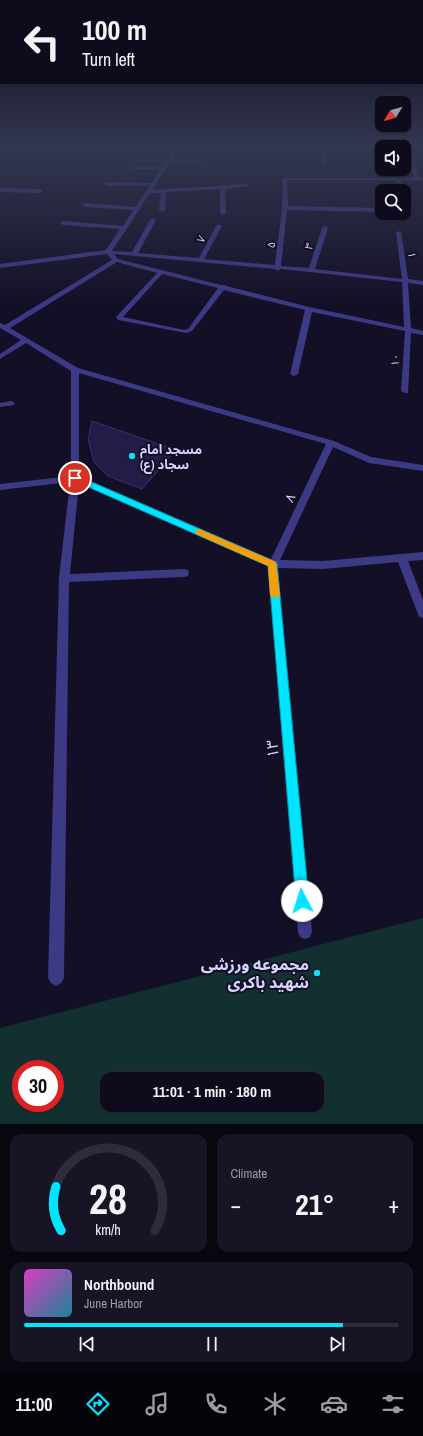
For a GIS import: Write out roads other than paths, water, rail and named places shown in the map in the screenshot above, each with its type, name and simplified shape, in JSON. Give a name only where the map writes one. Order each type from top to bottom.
[{"type":"street","points":[[108,252],[142,200]]},
{"type":"street","points":[[162,210],[163,200]]},
{"type":"street","points":[[222,200],[223,213]]},
{"type":"street","name":"۵","points":[[278,269],[285,200]]},
{"type":"street","points":[[85,205],[136,209]]},
{"type":"street","points":[[285,208],[375,210]]},
{"type":"street","points":[[134,254],[153,220]]},
{"type":"street","points":[[63,223],[124,228]]},
{"type":"street","name":"۷","points":[[200,261],[219,226]]},
{"type":"street","name":"۳","points":[[311,270],[325,228]]},
{"type":"street","name":"۱","points":[[399,232],[405,280],[408,331]]},
{"type":"street","points":[[108,252],[116,260],[161,272],[223,286],[309,309],[423,333]]},
{"type":"street","points":[[0,266],[108,252],[278,269],[311,270],[423,283]]},
{"type":"street","points":[[116,260],[3,327],[75,370],[209,410],[331,443],[369,460],[423,468]]},
{"type":"street","points":[[161,272],[119,317],[120,319],[184,332],[190,330],[223,286]]},
{"type":"street","points":[[294,374],[309,309]]},
{"type":"street","name":"۱۰","points":[[405,391],[408,331]]},
{"type":"street","points":[[0,357],[26,340]]},
{"type":"street","points":[[56,978],[64,578],[75,478],[75,370]]},
{"type":"street","points":[[0,405],[11,403]]},
{"type":"street","name":"۸","points":[[272,564],[331,443]]},
{"type":"street","points":[[0,487],[75,478],[272,564],[323,565],[423,556]]},
{"type":"street","points":[[402,558],[423,614]]},
{"type":"street","name":"۱۳","points":[[272,564],[305,932]]},
{"type":"street","points":[[64,578],[184,573]]},
{"type":"place","name":"مسجد امام سجاد (ع)","points":[[132,456]]},
{"type":"place","name":"مجموعه ورزشی شهید باکری","points":[[317,973]]}]
